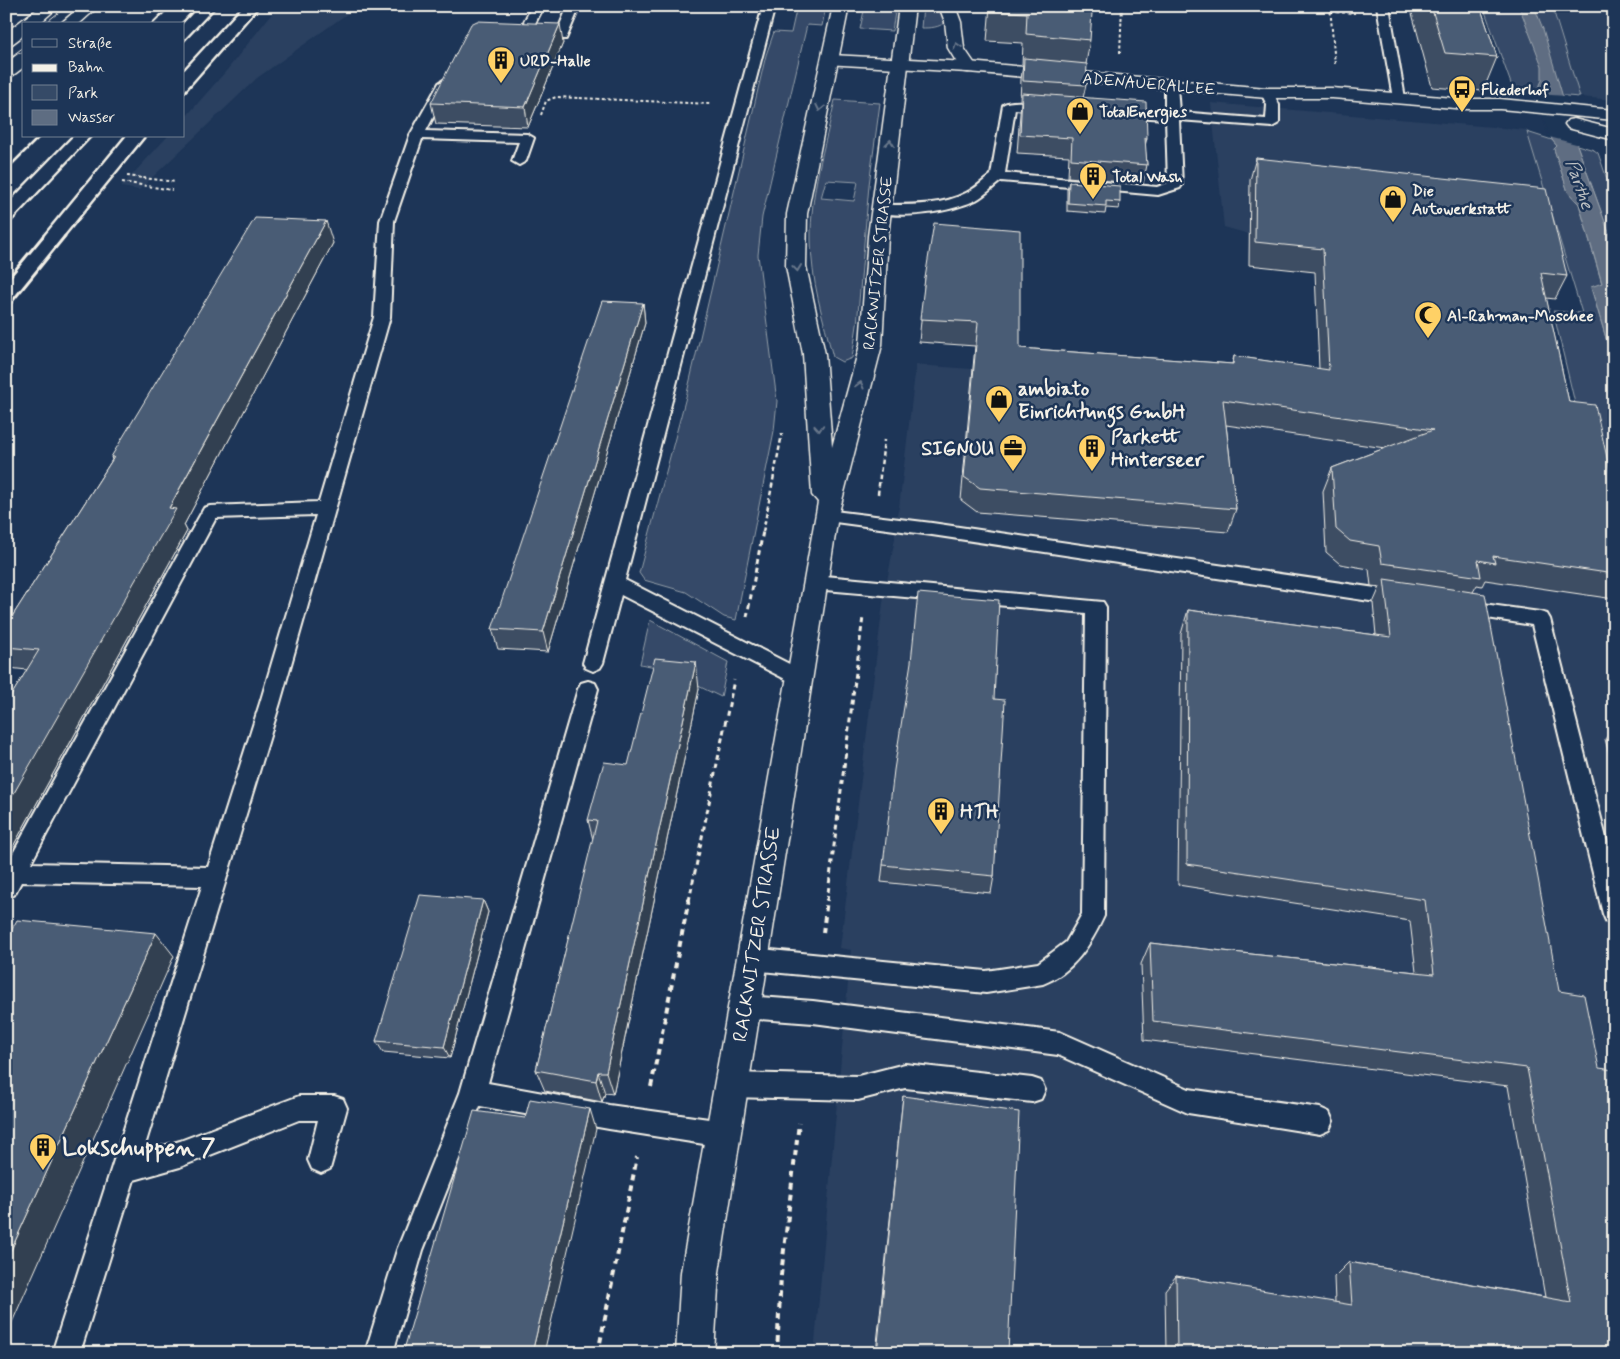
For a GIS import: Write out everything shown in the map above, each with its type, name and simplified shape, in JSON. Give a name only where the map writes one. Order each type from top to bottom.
[{"type":"main road","points":[[31,22],[51,6]]},
{"type":"main road","points":[[71,22],[91,6]]},
{"type":"main road","name":"RACKWITZER STRASSE","points":[[826,516],[814,354],[796,266],[797,214],[841,6]]},
{"type":"main road","name":"RACKWITZER STRASSE","points":[[695,1353],[700,1272],[814,582],[826,516],[871,344],[878,236],[907,6]]},
{"type":"main road","points":[[948,6],[953,22],[956,48],[968,67]]},
{"type":"main road","points":[[6,40],[22,28]]},
{"type":"main road","points":[[6,72],[22,60]]},
{"type":"main road","name":"ADENAUERALLEE","points":[[830,60],[968,67],[1171,86],[1267,93],[1399,98],[1520,111],[1585,111],[1614,115]]},
{"type":"main road","name":"ADENAUERALLEE","points":[[1520,111],[1614,135]]},
{"type":"lane","points":[[524,34],[538,6]]},
{"type":"lane","points":[[505,34],[562,36],[574,6]]},
{"type":"lane","points":[[593,663],[769,6]]},
{"type":"lane","points":[[1383,6],[1399,98]]},
{"type":"lane","points":[[66,1353],[270,703],[382,317],[387,220],[417,135],[453,67]]},
{"type":"lane","points":[[882,209],[909,210],[942,205],[971,196],[998,177],[1158,191],[1175,185],[1171,86]]},
{"type":"lane","points":[[1105,111],[1272,123],[1273,105],[1267,93]]},
{"type":"lane","points":[[998,177],[1009,105],[1057,108]]},
{"type":"lane","points":[[417,135],[527,138],[519,161]]},
{"type":"lane","points":[[216,877],[10,880],[210,512],[326,508]]},
{"type":"lane","points":[[826,516],[1424,602]]},
{"type":"lane","points":[[752,959],[986,982],[1044,973],[1074,949],[1093,916],[1096,606],[814,582]]},
{"type":"lane","points":[[615,583],[798,677]]},
{"type":"lane","points":[[1444,605],[1540,619],[1614,914]]},
{"type":"lane","points":[[379,1353],[410,1250],[472,1093],[588,689]]},
{"type":"lane","points":[[744,1007],[813,1012],[1060,1044],[1188,1101],[1320,1121]]},
{"type":"lane","points":[[731,1085],[858,1088],[905,1076],[1032,1090]]},
{"type":"lane","points":[[472,1093],[723,1134]]},
{"type":"lane","points":[[125,1170],[180,1154],[299,1108],[334,1108],[321,1160]]},
{"type":"path","points":[[1120,54],[1122,6]]},
{"type":"path","points":[[1330,6],[1335,73]]},
{"type":"path","points":[[527,138],[536,128],[546,101],[556,96],[743,106]]},
{"type":"path","points":[[127,176],[176,182]]},
{"type":"path","points":[[122,182],[172,190]]},
{"type":"path","points":[[598,1353],[741,648],[783,427]]},
{"type":"path","points":[[875,522],[885,433]]},
{"type":"path","points":[[819,967],[867,586]]},
{"type":"path","points":[[776,1353],[781,1275],[804,1087]]},
{"type":"shaded area","points":[[278,6],[358,6],[257,78],[139,190],[121,187],[166,138],[185,138],[185,118],[227,70]]},
{"type":"shaded area","points":[[1553,6],[1614,6],[1614,100],[1580,97]]},
{"type":"shaded area","points":[[1211,103],[1527,130],[1569,271],[1249,234],[1224,227]]},
{"type":"shaded area","points":[[916,365],[1331,395],[1614,567],[1614,1353],[814,1353],[851,950],[840,948],[883,603],[895,538],[894,524],[899,508]]},
{"type":"green space","points":[[797,6],[826,6],[822,26],[807,25],[762,217],[758,255],[777,401],[774,431],[736,620],[724,617],[686,592],[644,580],[639,573],[687,393],[766,55],[774,32],[791,33]]},
{"type":"green space","points":[[865,6],[896,6],[892,31],[860,29]]},
{"type":"green space","points":[[923,6],[936,6],[946,21],[931,28],[921,28]]},
{"type":"green space","points":[[1483,6],[1552,6],[1580,97],[1514,92]]},
{"type":"green space","points":[[835,100],[880,103],[869,185],[857,325],[852,358],[842,362],[833,357],[818,299],[813,270],[811,240],[811,222],[816,187]],"holes":[[[826,180],[858,182],[854,201],[821,198]]]},
{"type":"green space","points":[[1527,132],[1552,140],[1557,146],[1554,149],[1568,192],[1579,204],[1602,284],[1591,288],[1614,365],[1614,567],[1553,311],[1582,313]]},
{"type":"green space","points":[[1577,145],[1598,153],[1614,199],[1614,247]]},
{"type":"green space","points":[[650,620],[728,662],[721,697],[661,668],[640,664]]},
{"type":"water","name":"Parthe","points":[[1519,6],[1534,6],[1543,29],[1577,145],[1614,247],[1614,365],[1591,287],[1602,283],[1579,204],[1568,192],[1554,149],[1557,146],[1552,140],[1538,90],[1542,80],[1542,66]]},
{"type":"pier","points":[[1537,94],[1566,96],[1580,145],[1549,137]]},
{"type":"building","points":[[990,6],[1042,6],[1041,9],[1092,13],[1090,40],[1026,34],[1027,13],[990,11]]},
{"type":"building","points":[[1431,6],[1480,6],[1497,57],[1445,53]]},
{"type":"building","name":"URD-Halle","points":[[477,21],[560,24],[525,107],[431,103],[471,24]]},
{"type":"building","points":[[1024,58],[1087,64],[1086,85],[1023,81]]},
{"type":"building","name":"TotalEnergies","points":[[1022,93],[1146,102],[1147,138],[1145,138],[1147,165],[1071,159],[1072,138],[1020,135]]},
{"type":"building","points":[[1256,158],[1546,189],[1567,276],[1541,273],[1569,402],[1595,405],[1614,488],[1614,574],[1493,556],[1495,563],[1478,560],[1481,577],[1382,563],[1379,546],[1350,541],[1336,529],[1332,468],[1433,430],[1223,400],[1236,509],[980,488],[964,477],[978,322],[920,319],[934,223],[1020,230],[1020,348],[1233,364],[1234,356],[1329,370],[1323,249],[1255,242]]},
{"type":"building","points":[[1069,182],[1120,186],[1120,202],[1106,201],[1106,206],[1068,203]]},
{"type":"building","points":[[255,218],[326,221],[169,508],[176,509],[6,807],[6,704],[39,650],[6,647],[6,626],[114,457],[111,457]]},
{"type":"building","points":[[602,301],[643,303],[543,632],[492,629]]},
{"type":"building","points":[[1384,579],[1485,594],[1559,991],[1584,995],[1599,1068],[1614,1070],[1614,1353],[1177,1353],[1176,1276],[1352,1305],[1349,1262],[1571,1302],[1527,1068],[1153,1021],[1150,943],[1434,974],[1425,900],[1187,864],[1188,610],[1391,637]]},
{"type":"building","name":"HTH","points":[[918,593],[999,600],[994,699],[1005,700],[994,876],[883,865],[894,770],[911,662]]},
{"type":"building","points":[[655,658],[696,662],[606,1072],[598,1072],[596,1081],[536,1070],[597,821],[588,820],[604,762],[628,765]]},
{"type":"building","points":[[420,895],[483,900],[444,1047],[376,1041]]},
{"type":"building","name":"Lokschuppen 7","points":[[17,920],[156,933],[6,1261],[6,940]]},
{"type":"building","points":[[903,1096],[1019,1112],[1008,1353],[877,1353]]},
{"type":"building","points":[[530,1099],[590,1109],[532,1353],[403,1353],[474,1111],[525,1118]]},
{"type":"tram line","points":[[47,22],[67,6]]},
{"type":"tram line","points":[[6,60],[22,48]]},
{"type":"railway","points":[[154,22],[170,6]]},
{"type":"railway","points":[[183,22],[198,6]]},
{"type":"railway","points":[[185,40],[217,6]]},
{"type":"railway","points":[[185,68],[242,6]]},
{"type":"railway","points":[[185,92],[260,6]]},
{"type":"railway","points":[[6,170],[38,138]]},
{"type":"railway","points":[[6,204],[70,138]]},
{"type":"railway","points":[[6,227],[90,138]]},
{"type":"railway","points":[[42,237],[123,138]]},
{"type":"railway","points":[[64,237],[144,138]]},
{"type":"railway","points":[[6,281],[43,236]]},
{"type":"railway","points":[[6,309],[65,236]]},
{"type":"place","name":"URD-Halle","points":[[501,84]]},
{"type":"place","name":"Fliederhof","points":[[1462,113]]},
{"type":"place","name":"TotalEnergies","points":[[1080,135]]},
{"type":"place","name":"Total Wash","points":[[1093,200]]},
{"type":"place","name":"Die Autowerkstatt","points":[[1393,223]]},
{"type":"place","name":"Al-Rahman-Moschee","points":[[1428,339]]},
{"type":"place","name":"ambiato Einrichtungs GmbH","points":[[999,423]]},
{"type":"place","name":"SIGNUU","points":[[1013,472]]},
{"type":"place","name":"Parkett Hinterseer","points":[[1092,472]]},
{"type":"place","name":"HTH","points":[[941,835]]},
{"type":"place","name":"Lokschuppen 7","points":[[43,1171]]}]
